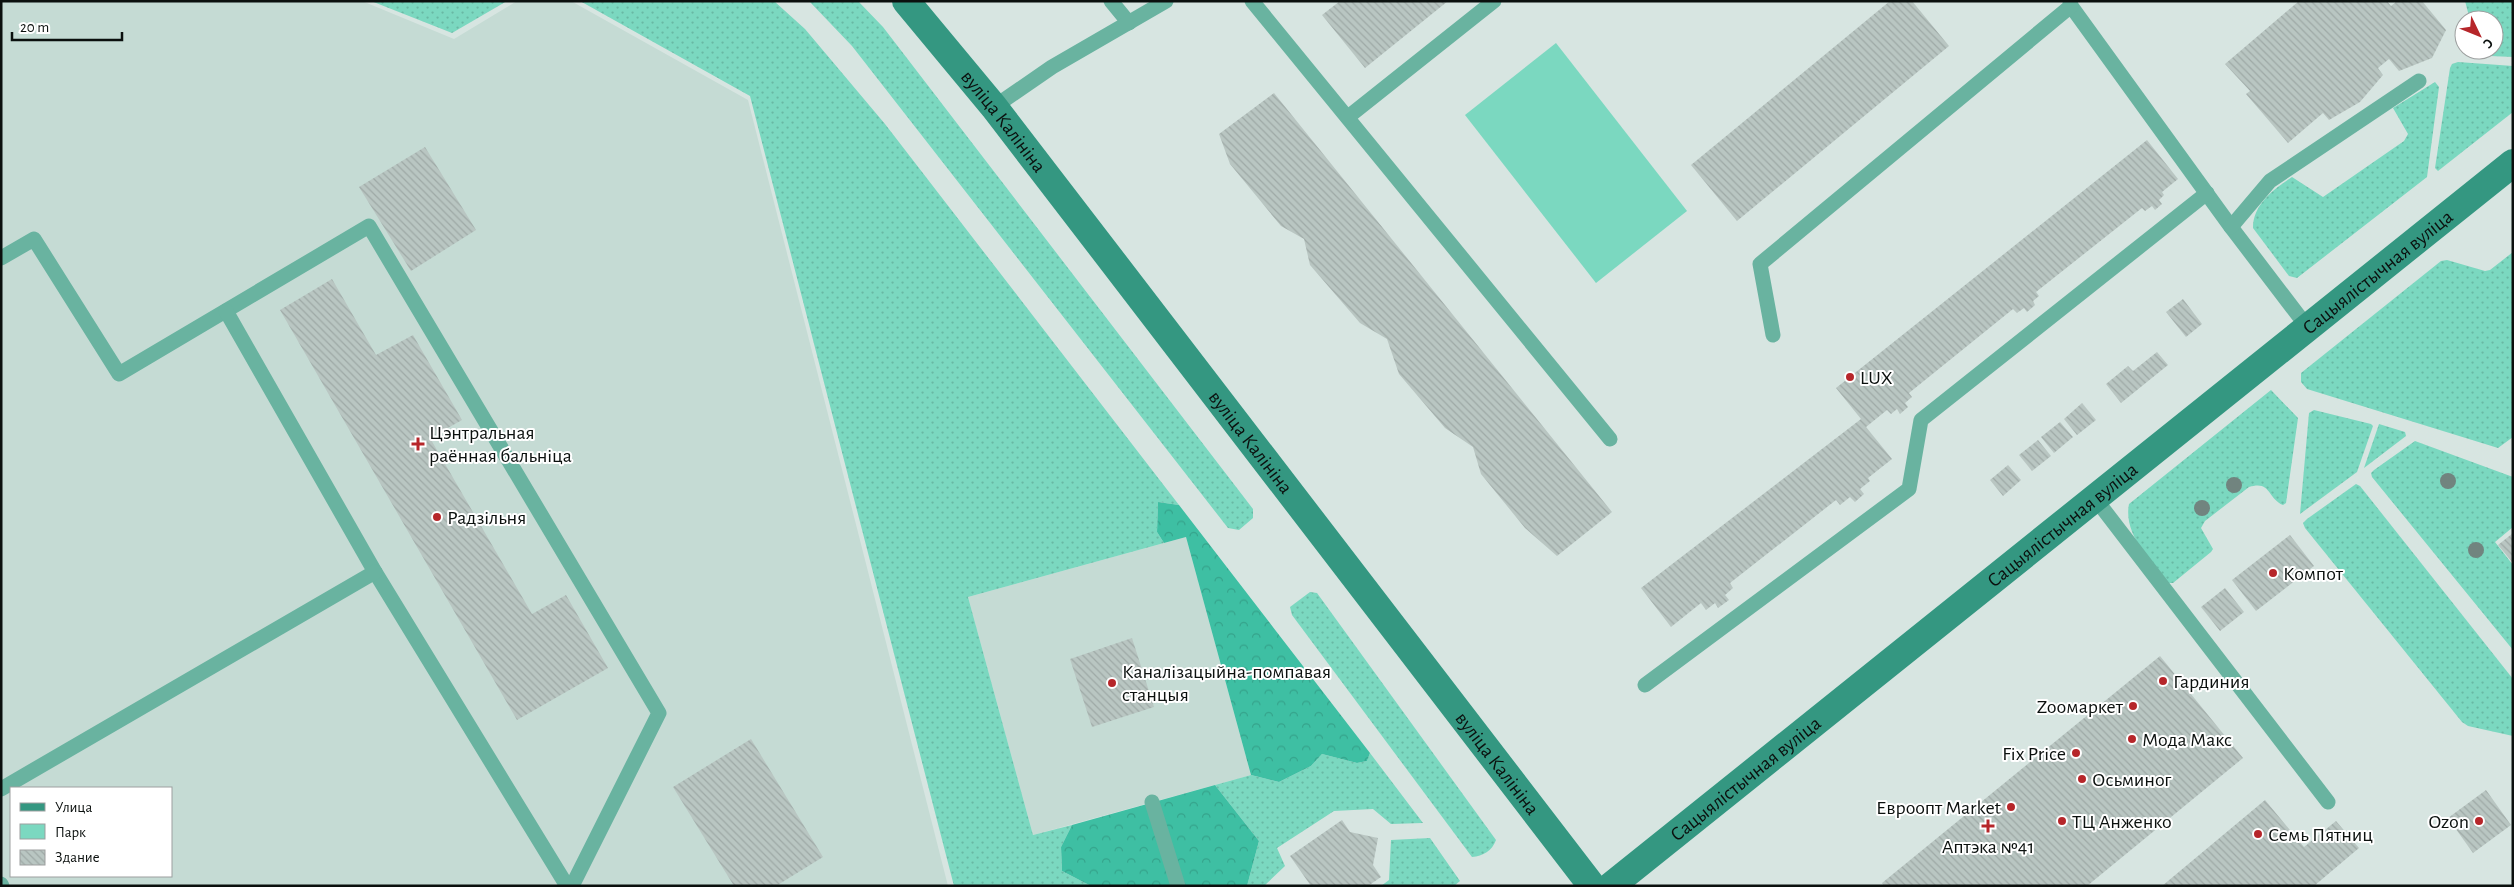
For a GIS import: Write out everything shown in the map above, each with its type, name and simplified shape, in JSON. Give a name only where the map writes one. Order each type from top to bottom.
[{"type":"main road","name":"вуліца Калініна","points":[[906,1],[994,107],[1592,886]]},
{"type":"main road","name":"Сацыялістычная вуліца","points":[[1612,886],[2094,497],[2513,163]]},
{"type":"lane","points":[[1110,1],[1129,22]]},
{"type":"lane","points":[[994,107],[1052,66],[1166,1]]},
{"type":"lane","points":[[1252,1],[1610,439]]},
{"type":"lane","points":[[1348,117],[1494,1]]},
{"type":"lane","points":[[1773,336],[1760,264],[2071,4],[2231,227],[2308,328]]},
{"type":"lane","points":[[2231,227],[2270,181],[2419,81]]},
{"type":"lane","points":[[1645,685],[1909,489],[1921,420],[2207,192]]},
{"type":"lane","points":[[1,258],[34,239],[120,374],[369,226],[659,713],[572,886]]},
{"type":"lane","points":[[226,311],[375,572],[567,886]]},
{"type":"lane","points":[[2094,497],[2328,802]]},
{"type":"lane","points":[[1,789],[375,572]]},
{"type":"lane","points":[[1152,802],[1178,886]]},
{"type":"shaded area","name":"Цэнтральная раённая бальніца","points":[[1,1],[362,1],[454,39],[517,1],[571,1],[748,100],[948,886],[1,886]]},
{"type":"shaded area","points":[[1186,537],[1251,775],[1033,835],[968,597]]},
{"type":"green space","points":[[371,1],[507,1],[452,33]]},
{"type":"green space","points":[[580,1],[774,1],[805,29],[885,124],[1179,505],[1158,502],[1157,532],[1164,543],[968,597],[1033,835],[1072,825],[1061,847],[1062,871],[1091,886],[954,886],[750,96]]},
{"type":"green space","points":[[809,1],[858,1],[883,27],[1253,509],[1253,518],[1239,530],[1228,528],[852,46]]},
{"type":"green space","points":[[2465,1],[2513,1],[2513,57],[2504,57],[2504,10],[2467,10]]},
{"type":"green space","points":[[1556,43],[1687,211],[1596,283],[1465,115]]},
{"type":"green space","points":[[2458,62],[2513,66],[2513,112],[2438,171],[2435,168],[2450,68],[2452,64]]},
{"type":"green space","points":[[2435,82],[2439,87],[2427,177],[2297,278],[2289,276],[2253,228],[2254,219],[2261,204],[2272,192],[2292,177],[2323,197],[2404,141],[2408,134],[2393,108]]},
{"type":"green space","points":[[2513,252],[2513,437],[2498,448],[2307,389],[2301,382],[2301,373],[2441,261],[2447,260],[2485,271],[2490,270]]},
{"type":"green space","points":[[2271,390],[2298,418],[2286,503],[2283,505],[2278,502],[2261,486],[2249,487],[2205,521],[2201,528],[2213,549],[2211,552],[2173,583],[2168,583],[2134,537],[2128,515],[2129,504]]},
{"type":"green space","points":[[2314,410],[2373,426],[2357,472],[2300,514],[2309,413]]},
{"type":"green space","points":[[2379,424],[2405,432],[2406,436],[2364,468]]},
{"type":"green space","points":[[2415,441],[2513,477],[2513,527],[2495,542],[2513,565],[2513,650],[2372,477],[2371,473],[2374,470]]},
{"type":"green space","points":[[2356,484],[2360,486],[2513,679],[2513,736],[2468,726],[2462,722],[2305,528],[2303,523],[2307,519]]},
{"type":"green space","points":[[1158,502],[1179,505],[1370,753],[1367,761],[1357,763],[1322,754],[1311,766],[1279,782],[1251,775],[1186,537],[1164,543],[1157,532]]},
{"type":"green space","points":[[1310,592],[1317,593],[1496,840],[1487,852],[1472,857],[1292,615],[1290,607]]},
{"type":"green space","points":[[1370,753],[1423,823],[1391,824],[1373,809],[1334,811],[1277,848],[1285,866],[1264,886],[1247,886],[1259,841],[1215,785],[1251,775],[1279,782],[1311,766],[1322,754],[1357,763],[1367,761]]},
{"type":"green space","points":[[1215,785],[1259,841],[1247,886],[1091,886],[1062,871],[1061,847],[1072,825]]},
{"type":"green space","points":[[1430,838],[1460,881],[1454,886],[1381,886],[1389,880],[1391,840]]},
{"type":"building","points":[[1340,1],[1448,1],[1365,68],[1322,15]]},
{"type":"building","points":[[1890,1],[1912,1],[1949,46],[1737,221],[1691,165]]},
{"type":"building","points":[[2299,1],[2387,1],[2391,6],[2397,1],[2422,1],[2446,30],[2432,58],[2399,71],[2389,59],[2378,68],[2383,75],[2360,102],[2329,120],[2323,113],[2288,143],[2246,94],[2250,91],[2225,64]]},
{"type":"building","points":[[1274,93],[1612,512],[1557,556],[1525,528],[1481,474],[1473,447],[1445,428],[1399,374],[1387,339],[1360,323],[1310,265],[1304,239],[1281,226],[1230,164],[1219,134]]},
{"type":"building","points":[[2147,140],[2178,179],[2162,192],[2164,195],[2159,200],[2162,204],[2155,210],[2152,206],[2145,211],[2142,208],[2036,292],[2039,296],[2033,301],[2035,305],[2027,312],[2024,308],[2017,313],[2013,309],[1909,393],[1912,397],[1905,403],[1908,407],[1900,414],[1897,409],[1891,414],[1887,410],[1866,427],[1892,459],[1868,478],[1870,481],[1860,489],[1864,494],[1855,502],[1850,497],[1840,505],[1836,500],[1730,583],[1733,588],[1725,595],[1729,600],[1718,608],[1715,603],[1706,610],[1701,603],[1671,627],[1641,588],[1861,419],[1836,388]]},
{"type":"building","points":[[425,147],[476,230],[411,271],[359,187]]},
{"type":"building","name":"Радзільня","points":[[332,279],[376,355],[413,335],[462,420],[430,438],[532,614],[566,595],[608,668],[517,720],[280,310]]},
{"type":"building","points":[[2183,299],[2202,324],[2186,337],[2166,312]]},
{"type":"building","points":[[2157,352],[2168,365],[2121,403],[2106,384],[2128,366],[2133,371]]},
{"type":"building","points":[[2082,403],[2096,420],[2077,435],[2064,419]]},
{"type":"building","points":[[2060,422],[2073,437],[2054,453],[2041,437]]},
{"type":"building","points":[[2038,440],[2051,456],[2032,471],[2019,455]]},
{"type":"building","points":[[2008,465],[2021,480],[2003,496],[1990,480]]},
{"type":"building","points":[[2513,533],[2513,563],[2498,545]]},
{"type":"building","name":"Компот","points":[[2290,535],[2314,566],[2256,611],[2232,580]]},
{"type":"building","points":[[2225,588],[2244,612],[2220,631],[2201,607]]},
{"type":"building","name":"Каналізацыйна-помпавая станцыя","points":[[1132,638],[1154,707],[1092,727],[1070,659]]},
{"type":"building","name":"ТЦ Анженко","points":[[2160,656],[2243,758],[2087,886],[1884,886],[1882,883]]},
{"type":"building","points":[[751,739],[823,857],[776,886],[734,886],[673,787]]},
{"type":"building","name":"Ozon","points":[[2486,790],[2511,825],[2473,853],[2448,818]]},
{"type":"building","name":"Семь Пятниц","points":[[2265,800],[2304,847],[2336,821],[2359,848],[2314,886],[2162,886]]},
{"type":"building","points":[[1342,820],[1350,832],[1378,838],[1373,865],[1381,877],[1368,886],[1311,886],[1290,856]]},
{"type":"place","name":"LUX","points":[[1850,377]]},
{"type":"place","name":"Цэнтральная раённая бальніца","points":[[418,444]]},
{"type":"place","name":"Радзільня","points":[[437,517]]},
{"type":"place","name":"Компот","points":[[2273,573]]},
{"type":"place","name":"Гардиния","points":[[2163,681]]},
{"type":"place","name":"Каналізацыйна-помпавая станцыя","points":[[1112,683]]},
{"type":"place","name":"Zooмаркет","points":[[2133,706]]},
{"type":"place","name":"Мода Макс","points":[[2132,739]]},
{"type":"place","name":"Fix Price","points":[[2076,753]]},
{"type":"place","name":"Осьминог","points":[[2082,779]]},
{"type":"place","name":"Евроопт Market","points":[[2011,807]]},
{"type":"place","name":"ТЦ Анженко","points":[[2062,821]]},
{"type":"place","name":"Ozon","points":[[2479,821]]},
{"type":"place","name":"Аптэка №41","points":[[1988,826]]},
{"type":"place","name":"Семь Пятниц","points":[[2258,834]]}]
